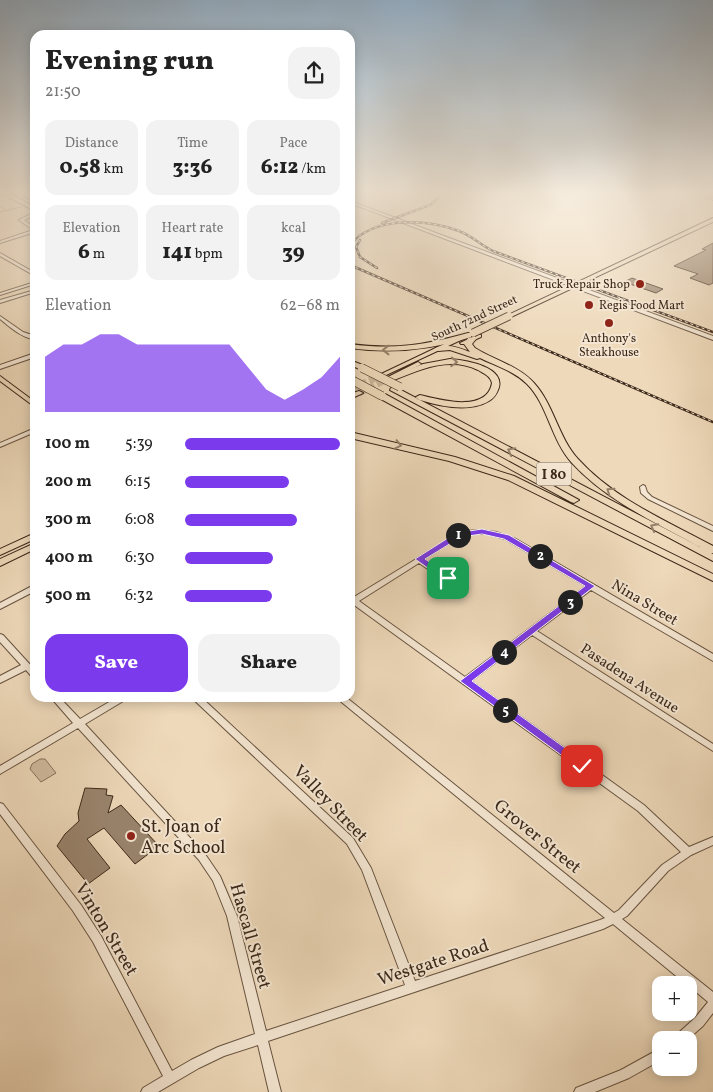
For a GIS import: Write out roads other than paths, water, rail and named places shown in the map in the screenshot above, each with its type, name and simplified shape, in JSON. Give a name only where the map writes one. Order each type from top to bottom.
[{"type":"highway","points":[[355,347],[373,350],[406,349],[473,335]]},
{"type":"highway","points":[[473,335],[468,344],[472,350],[521,376],[536,390],[558,438],[569,455],[581,468],[619,497],[713,550]]},
{"type":"highway","points":[[434,350],[452,348],[521,376]]},
{"type":"highway","points":[[390,378],[429,363],[453,361],[471,364],[484,369],[492,376],[496,383],[495,391],[485,399],[458,405],[432,402],[397,389]]},
{"type":"highway","name":"I 80","points":[[356,368],[713,558]]},
{"type":"highway","points":[[355,382],[380,397]]},
{"type":"highway","points":[[355,389],[380,397]]},
{"type":"highway","name":"I 80","points":[[380,397],[486,452],[713,577]]},
{"type":"highway","points":[[355,436],[452,458],[512,478],[713,577]]},
{"type":"main road","name":"South 72nd Street","points":[[382,375],[434,350],[473,335],[578,287],[670,242]]},
{"type":"main road","name":"South 72nd Street","points":[[390,378],[452,348],[473,335]]},
{"type":"main road","points":[[0,378],[30,401]]},
{"type":"main road","points":[[355,395],[359,393]]},
{"type":"main road","points":[[0,552],[30,538]]},
{"type":"main road","points":[[0,563],[30,548]]},
{"type":"street","points":[[457,242],[713,338]]},
{"type":"street","points":[[0,254],[30,272]]},
{"type":"street","points":[[0,294],[30,285]]},
{"type":"street","points":[[0,302],[30,293]]},
{"type":"street","points":[[0,317],[6,324],[30,336]]},
{"type":"street","points":[[0,326],[6,324]]},
{"type":"street","points":[[0,368],[30,357]]},
{"type":"street","points":[[0,445],[30,432]]},
{"type":"street","points":[[643,487],[644,493],[650,498],[713,529]]},
{"type":"street","name":"Nina Street","points":[[419,559],[459,535],[482,531],[506,537],[713,658]]},
{"type":"street","points":[[355,597],[419,559],[458,586]]},
{"type":"street","points":[[465,681],[591,586]]},
{"type":"street","points":[[0,606],[30,591]]},
{"type":"street","points":[[355,601],[641,808],[688,852]]},
{"type":"street","name":"Pasadena Avenue","points":[[532,631],[713,748]]},
{"type":"street","points":[[0,637],[30,670]]},
{"type":"street","points":[[0,680],[26,666]]},
{"type":"street","name":"Hascall Street","points":[[60,702],[202,857],[217,879],[232,916],[275,1092]]},
{"type":"street","points":[[0,770],[115,702]]},
{"type":"street","name":"Valley Street","points":[[201,702],[350,841],[366,868],[412,988]]},
{"type":"street","name":"Grover Street","points":[[347,702],[713,999]]},
{"type":"street","name":"Vinton Street","points":[[0,807],[77,908],[92,931],[170,1078]]},
{"type":"street","name":"Westgate Road","points":[[147,1092],[222,1051],[603,924],[623,913],[665,868],[688,852],[713,841]]},
{"type":"street","points":[[689,1031],[713,1004]]},
{"type":"street","points":[[580,1092],[625,1074],[652,1059]]},
{"type":"tunnel","points":[[355,387],[382,375]]},
{"type":"tunnel","points":[[359,393],[389,378]]},
{"type":"railway","points":[[359,242],[356,247],[360,257],[377,268]]},
{"type":"railway","points":[[478,242],[493,251],[713,332]]},
{"type":"railway","points":[[355,267],[713,422]]},
{"type":"place","name":"Truck Repair Shop","points":[[640,284]]},
{"type":"place","name":"Regis Food Mart","points":[[589,305]]},
{"type":"place","name":"Anthony's Steakhouse","points":[[609,323]]},
{"type":"place","name":"St. Joan of Arc School","points":[[131,836]]}]
